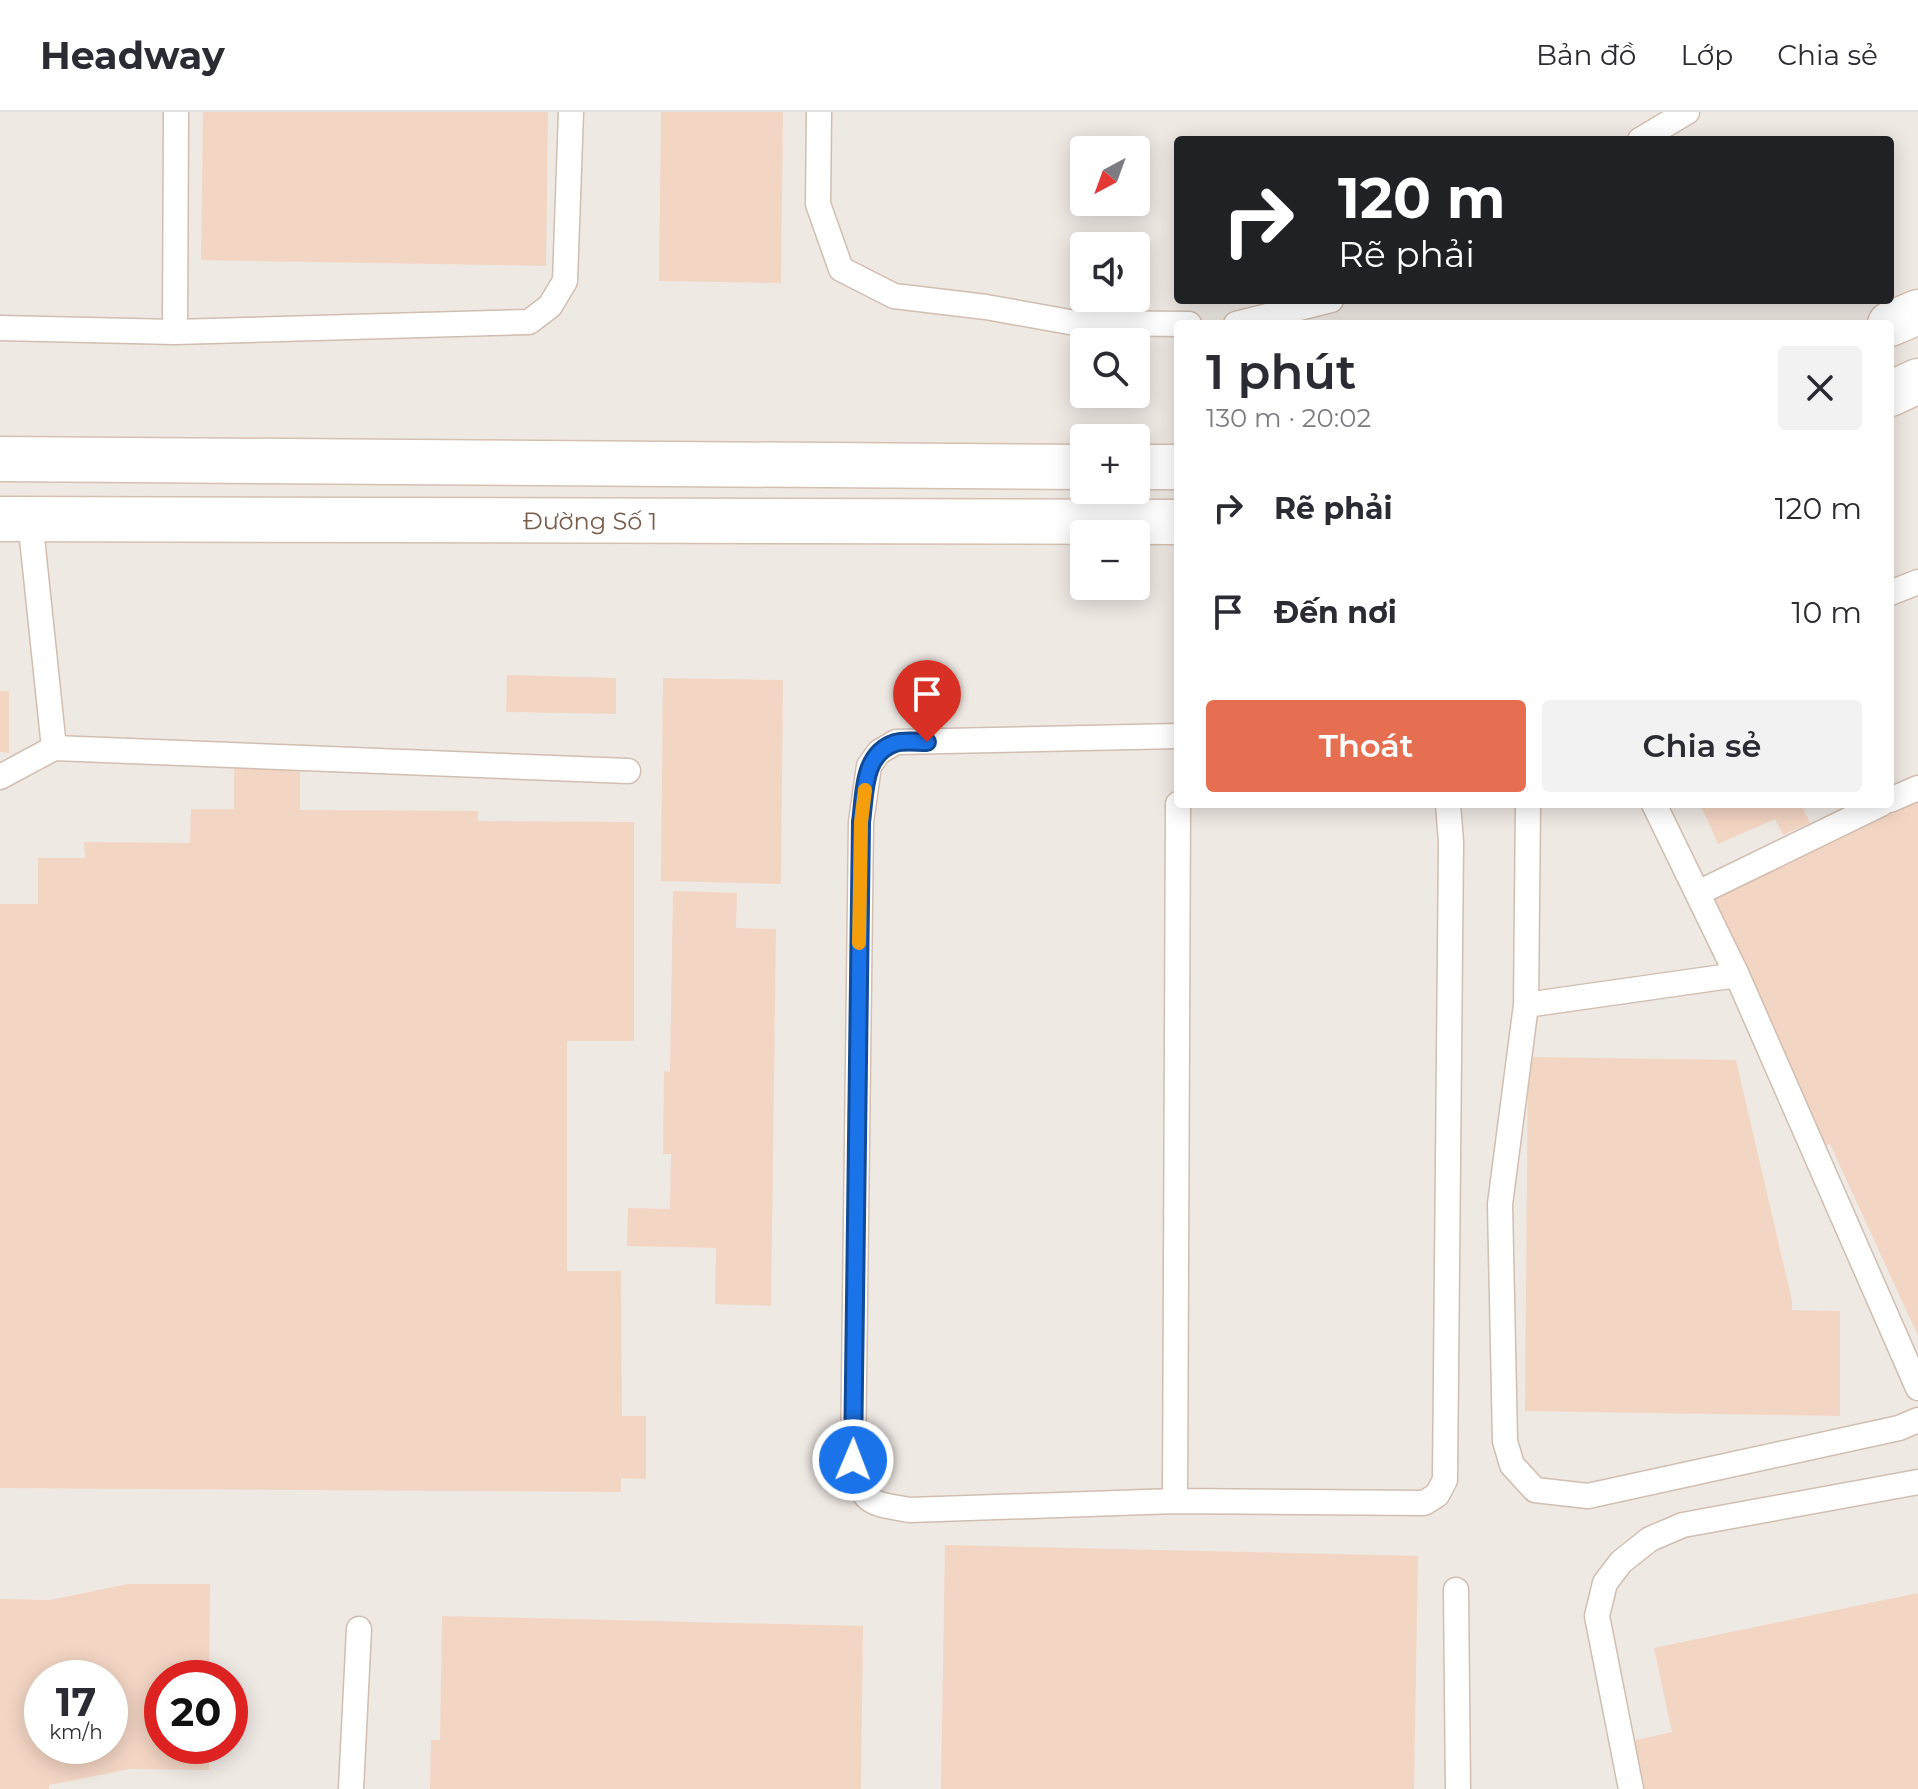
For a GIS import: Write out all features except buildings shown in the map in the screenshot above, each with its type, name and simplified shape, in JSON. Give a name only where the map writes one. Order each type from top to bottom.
[{"type":"street","points":[[1894,322],[1918,312]]},
{"type":"street","points":[[1894,392],[1918,381]]},
{"type":"street","points":[[0,459],[1070,467]]},
{"type":"street","points":[[1150,467],[1174,467]]},
{"type":"street","name":"Đường Số 1","points":[[15,519],[1174,522]]},
{"type":"lane","points":[[175,332],[176,112]]},
{"type":"lane","points":[[0,328],[175,332],[529,322],[550,306],[565,281],[571,112]]},
{"type":"lane","points":[[819,112],[818,204],[841,269],[894,296],[986,307],[1075,323],[1174,324]]},
{"type":"lane","points":[[1647,136],[1687,112]]},
{"type":"lane","points":[[1252,320],[1315,304]]},
{"type":"lane","points":[[15,519],[54,748]]},
{"type":"lane","points":[[1894,591],[1918,582]]},
{"type":"lane","points":[[1174,736],[896,742],[879,752],[869,766],[861,822],[853,1460],[859,1487],[873,1504],[910,1510],[1175,1501],[1424,1503],[1437,1495],[1445,1480],[1451,842],[1448,808]]},
{"type":"lane","points":[[0,777],[54,748],[628,771]]},
{"type":"lane","points":[[1894,798],[1918,788]]},
{"type":"lane","points":[[1175,1501],[1178,808]]},
{"type":"lane","points":[[1528,808],[1526,1005],[1500,1204],[1505,1441],[1512,1465],[1535,1490],[1588,1496],[1899,1428],[1918,1420]]},
{"type":"lane","points":[[1656,808],[1737,975],[1918,1388]]},
{"type":"lane","points":[[1698,893],[1873,808]]},
{"type":"lane","points":[[1526,1005],[1737,975]]},
{"type":"lane","points":[[1631,1789],[1597,1616],[1605,1583],[1621,1562],[1650,1539],[1683,1525],[1918,1482]]},
{"type":"lane","points":[[1456,1590],[1458,1789]]},
{"type":"lane","points":[[351,1789],[359,1629]]},
{"type":"shaded area","points":[[0,112],[1918,112],[1918,1789],[0,1789]]},
{"type":"slow traffic","points":[[859,943],[861,822],[865,790]]},
{"type":"route","points":[[853,1460],[861,822],[869,766],[879,752],[896,742],[927,742]]}]
